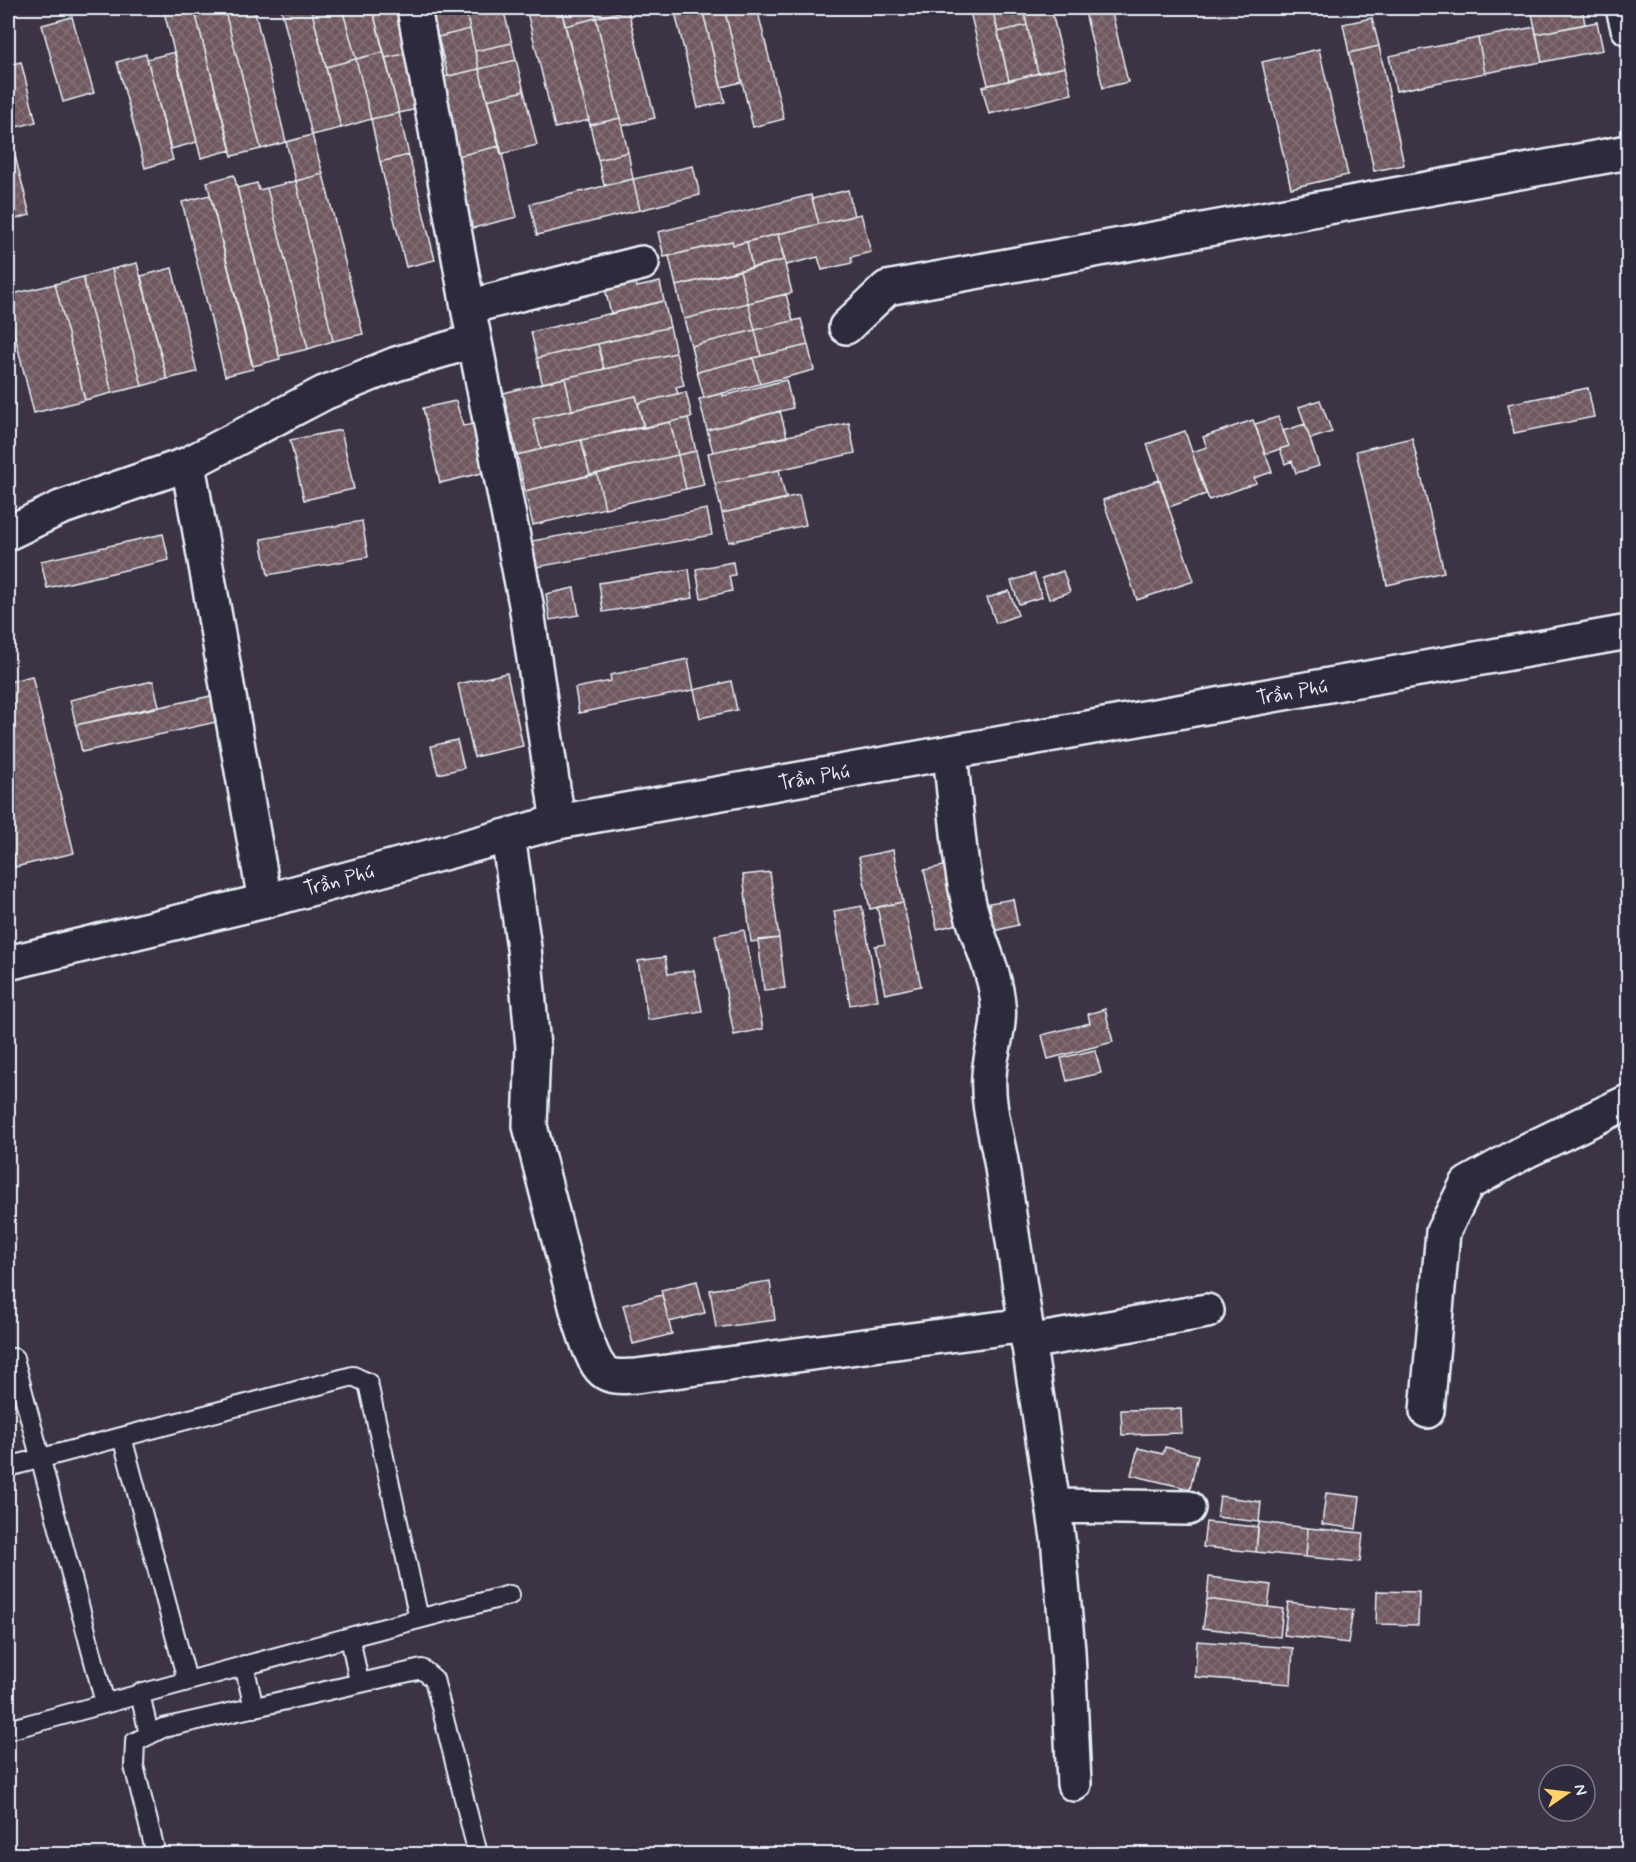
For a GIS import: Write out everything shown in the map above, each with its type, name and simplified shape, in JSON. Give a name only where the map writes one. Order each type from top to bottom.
[{"type":"street","points":[[414,8],[474,341],[526,604],[558,822]]},
{"type":"street","points":[[1623,8],[1629,28]]},
{"type":"street","points":[[846,327],[887,288],[1629,152]]},
{"type":"street","points":[[468,307],[642,263]]},
{"type":"street","points":[[8,534],[60,508],[188,464],[324,393],[396,364],[474,341]]},
{"type":"street","points":[[188,464],[265,901]]},
{"type":"street","name":"Trần Phú","points":[[8,963],[265,901],[558,822],[950,755],[1629,632]]},
{"type":"street","points":[[950,755],[966,892],[975,928],[995,980],[999,1007],[996,1041],[989,1074],[989,1101],[1001,1161],[1053,1506],[1068,1651],[1074,1785]]},
{"type":"street","points":[[507,836],[524,948],[532,1047],[530,1126],[578,1314],[588,1345],[603,1371],[617,1377],[636,1376],[1027,1334],[1207,1311]]},
{"type":"street","points":[[1426,1411],[1443,1232],[1467,1184],[1528,1150],[1629,1102]]},
{"type":"street","points":[[1053,1506],[1188,1508]]},
{"type":"lane","points":[[14,1358],[105,1703]]},
{"type":"lane","points":[[8,1467],[353,1376],[368,1383],[419,1619]]},
{"type":"lane","points":[[122,1437],[187,1680]]},
{"type":"lane","points":[[8,1730],[350,1636],[510,1595]]},
{"type":"lane","points":[[350,1636],[359,1682]]},
{"type":"lane","points":[[244,1665],[255,1708]]},
{"type":"lane","points":[[156,1854],[134,1766],[135,1742],[163,1728],[422,1669],[434,1679],[478,1854]]},
{"type":"lane","points":[[140,1693],[149,1735]]},
{"type":"building","points":[[163,8],[194,8],[231,150],[201,158]]},
{"type":"building","points":[[194,8],[224,8],[261,149],[232,156]]},
{"type":"building","points":[[224,8],[254,8],[286,142],[261,149]]},
{"type":"building","points":[[281,8],[311,8],[341,128],[312,135]]},
{"type":"building","points":[[311,8],[342,8],[356,59],[326,67]]},
{"type":"building","points":[[342,8],[372,8],[384,52],[356,59]]},
{"type":"building","points":[[372,8],[401,8],[413,52],[385,58]]},
{"type":"building","points":[[431,8],[465,8],[470,29],[438,37]]},
{"type":"building","points":[[465,8],[503,8],[512,43],[475,51]]},
{"type":"building","points":[[526,8],[561,8],[589,120],[555,128]]},
{"type":"building","points":[[561,8],[594,8],[596,18],[565,26]]},
{"type":"building","points":[[594,8],[628,8],[628,10],[596,18]]},
{"type":"building","points":[[674,8],[702,8],[725,102],[698,108]]},
{"type":"building","points":[[702,8],[724,8],[742,82],[721,87]]},
{"type":"building","points":[[724,8],[757,8],[784,119],[753,127]]},
{"type":"building","points":[[969,8],[992,8],[1009,81],[988,85]]},
{"type":"building","points":[[992,8],[1023,8],[1027,25],[998,32]]},
{"type":"building","points":[[1023,8],[1051,8],[1065,67],[1038,73]]},
{"type":"building","points":[[1084,8],[1111,8],[1128,82],[1103,88]]},
{"type":"building","points":[[1531,8],[1582,8],[1585,24],[1536,34]]},
{"type":"building","points":[[628,10],[655,118],[622,126],[596,18]]},
{"type":"building","points":[[72,17],[94,93],[63,102],[42,25]]},
{"type":"building","points":[[596,18],[620,118],[590,125],[565,26]]},
{"type":"building","points":[[1372,18],[1379,46],[1349,53],[1343,24]]},
{"type":"building","points":[[1597,22],[1603,50],[1542,62],[1536,34]]},
{"type":"building","points":[[1027,25],[1038,73],[1009,81],[998,32]]},
{"type":"building","points":[[1535,27],[1542,62],[1485,73],[1478,38]]},
{"type":"building","points":[[470,29],[479,69],[448,76],[438,37]]},
{"type":"building","points":[[1478,38],[1485,73],[1396,91],[1389,56]]},
{"type":"building","points":[[512,43],[516,60],[479,69],[475,51]]},
{"type":"building","points":[[1379,46],[1404,165],[1374,171],[1349,53]]},
{"type":"building","points":[[1319,49],[1348,175],[1291,188],[1262,62]]},
{"type":"building","points":[[175,52],[197,142],[171,149],[147,59]]},
{"type":"building","points":[[384,52],[399,113],[371,119],[356,59]]},
{"type":"building","points":[[413,52],[426,107],[399,113],[385,58]]},
{"type":"building","points":[[146,54],[173,160],[145,168],[117,62]]},
{"type":"building","points":[[356,59],[371,119],[341,128],[326,67]]},
{"type":"building","points":[[516,60],[524,91],[487,100],[479,69]]},
{"type":"building","points":[[21,62],[36,122],[9,129],[8,65]]},
{"type":"building","points":[[1065,67],[1072,94],[989,114],[982,87]]},
{"type":"building","points":[[479,69],[500,146],[453,157],[436,79]]},
{"type":"building","points":[[524,91],[537,145],[501,154],[487,100]]},
{"type":"building","points":[[399,113],[409,155],[380,162],[371,119]]},
{"type":"building","points":[[620,118],[628,152],[598,160],[590,125]]},
{"type":"building","points":[[8,128],[30,215],[8,221]]},
{"type":"building","points":[[312,135],[323,174],[296,181],[286,142]]},
{"type":"building","points":[[500,146],[517,217],[469,229],[453,157]]},
{"type":"building","points":[[628,152],[633,179],[604,185],[598,160]]},
{"type":"building","points":[[409,155],[435,260],[406,267],[380,162]]},
{"type":"building","points":[[693,166],[700,195],[640,210],[633,179]]},
{"type":"building","points":[[323,174],[363,334],[333,341],[296,181]]},
{"type":"building","points":[[234,175],[280,359],[253,366],[207,182]]},
{"type":"building","points":[[633,179],[640,210],[537,235],[530,204]]},
{"type":"building","points":[[296,181],[333,341],[308,349],[267,188]]},
{"type":"building","points":[[257,183],[259,190],[267,188],[308,349],[279,356],[237,188]]},
{"type":"building","points":[[848,190],[854,216],[819,224],[812,199]]},
{"type":"building","points":[[210,195],[253,369],[225,376],[182,202]]},
{"type":"building","points":[[811,195],[819,224],[733,245],[732,241],[664,257],[658,232]]},
{"type":"building","points":[[861,214],[871,252],[851,257],[852,263],[822,270],[818,257],[786,265],[778,234]]},
{"type":"building","points":[[778,234],[784,260],[752,268],[747,242]]},
{"type":"building","points":[[732,241],[733,245],[747,242],[752,268],[676,286],[669,256]]},
{"type":"building","points":[[784,260],[792,293],[748,303],[740,270]]},
{"type":"building","points":[[137,263],[167,379],[142,386],[112,269]]},
{"type":"building","points":[[172,268],[197,372],[167,379],[141,276]]},
{"type":"building","points":[[112,269],[142,386],[112,393],[83,277]]},
{"type":"building","points":[[740,270],[748,303],[684,319],[676,286]]},
{"type":"building","points":[[83,277],[112,393],[85,400],[55,284]]},
{"type":"building","points":[[635,277],[637,287],[660,282],[664,301],[611,314],[604,284]]},
{"type":"building","points":[[55,284],[85,400],[34,413],[8,308],[8,295]]},
{"type":"building","points":[[786,294],[793,321],[755,330],[748,303]]},
{"type":"building","points":[[664,301],[670,327],[537,358],[531,332]]},
{"type":"building","points":[[748,303],[755,330],[691,346],[684,319]]},
{"type":"building","points":[[801,319],[808,345],[761,356],[755,330]]},
{"type":"building","points":[[670,327],[676,353],[604,369],[598,344]]},
{"type":"building","points":[[755,330],[761,356],[697,372],[691,346]]},
{"type":"building","points":[[598,344],[604,369],[542,383],[537,358]]},
{"type":"building","points":[[808,345],[814,370],[760,384],[753,358]]},
{"type":"building","points":[[676,353],[684,385],[676,387],[678,394],[638,403],[636,396],[572,410],[565,378]]},
{"type":"building","points":[[753,358],[760,384],[704,398],[697,372]]},
{"type":"building","points":[[565,378],[572,410],[533,419],[541,449],[517,455],[503,393]]},
{"type":"building","points":[[786,380],[793,408],[707,430],[699,399],[723,393],[723,396]]},
{"type":"building","points":[[1588,388],[1594,417],[1514,433],[1508,404]]},
{"type":"building","points":[[686,392],[692,417],[644,428],[638,403]]},
{"type":"building","points":[[636,396],[643,426],[541,449],[533,419]]},
{"type":"building","points":[[1320,400],[1332,432],[1310,439],[1299,407]]},
{"type":"building","points":[[456,401],[463,426],[480,423],[490,471],[440,483],[423,408]]},
{"type":"building","points":[[780,411],[787,437],[713,452],[707,430]]},
{"type":"building","points":[[1278,417],[1289,446],[1265,454],[1255,424]]},
{"type":"building","points":[[688,418],[696,451],[678,455],[670,422]]},
{"type":"building","points":[[1253,420],[1272,472],[1254,478],[1256,483],[1209,500],[1192,452],[1207,447],[1203,437]]},
{"type":"building","points":[[670,422],[678,455],[590,475],[581,440]]},
{"type":"building","points":[[849,423],[855,453],[715,484],[708,453]]},
{"type":"building","points":[[1305,424],[1319,466],[1296,473],[1292,461],[1285,464],[1280,449],[1289,446],[1283,431]]},
{"type":"building","points":[[341,430],[354,489],[304,500],[290,440]]},
{"type":"building","points":[[1185,431],[1206,494],[1169,507],[1147,444]]},
{"type":"building","points":[[1412,438],[1444,572],[1387,585],[1356,451]]},
{"type":"building","points":[[581,440],[590,475],[525,491],[517,455]]},
{"type":"building","points":[[696,451],[704,485],[686,489],[678,455]]},
{"type":"building","points":[[678,455],[686,489],[605,508],[597,474]]},
{"type":"building","points":[[779,470],[786,499],[722,513],[715,484]]},
{"type":"building","points":[[597,474],[605,508],[533,525],[525,491]]},
{"type":"building","points":[[1159,480],[1194,581],[1137,600],[1103,500]]},
{"type":"building","points":[[799,495],[806,525],[729,542],[722,513]]},
{"type":"building","points":[[707,509],[712,535],[537,567],[532,541]]},
{"type":"building","points":[[362,521],[368,557],[268,575],[261,539]]},
{"type":"building","points":[[163,534],[169,560],[47,588],[41,561]]},
{"type":"building","points":[[733,562],[735,575],[729,576],[732,591],[701,598],[696,569]]},
{"type":"building","points":[[689,569],[693,598],[603,612],[599,583]]},
{"type":"building","points":[[1063,571],[1070,592],[1049,599],[1042,578]]},
{"type":"building","points":[[1034,574],[1042,597],[1019,604],[1011,581]]},
{"type":"building","points":[[574,588],[579,615],[550,620],[546,594]]},
{"type":"building","points":[[1009,591],[1018,615],[996,623],[987,598]]},
{"type":"building","points":[[688,659],[694,690],[579,713],[575,688],[611,681],[610,675]]},
{"type":"building","points":[[507,673],[523,746],[474,757],[458,684]]},
{"type":"building","points":[[32,676],[74,853],[15,867],[8,834],[8,682]]},
{"type":"building","points":[[153,681],[159,706],[76,725],[70,700]]},
{"type":"building","points":[[731,681],[737,710],[700,718],[694,690]]},
{"type":"building","points":[[211,696],[216,722],[82,752],[76,725]]},
{"type":"building","points":[[457,740],[464,768],[438,774],[431,746]]},
{"type":"building","points":[[893,850],[903,902],[870,909],[859,857]]},
{"type":"building","points":[[949,865],[962,923],[937,929],[924,870]]},
{"type":"building","points":[[770,872],[779,938],[751,942],[743,875]]},
{"type":"building","points":[[1013,899],[1018,925],[994,931],[989,903]]},
{"type":"building","points":[[903,902],[921,986],[885,994],[875,946],[885,944],[877,907]]},
{"type":"building","points":[[862,906],[878,1000],[850,1005],[834,911]]},
{"type":"building","points":[[744,930],[763,1029],[734,1035],[715,935]]},
{"type":"building","points":[[779,938],[785,988],[764,990],[758,940]]},
{"type":"building","points":[[665,957],[668,974],[694,970],[702,1011],[648,1020],[638,961]]},
{"type":"building","points":[[1105,1009],[1113,1042],[1048,1059],[1042,1035],[1090,1023],[1088,1014]]},
{"type":"building","points":[[1095,1050],[1101,1073],[1067,1081],[1061,1058]]},
{"type":"building","points":[[697,1281],[705,1313],[669,1322],[661,1290]]},
{"type":"building","points":[[770,1281],[775,1320],[716,1328],[710,1290]]},
{"type":"building","points":[[662,1295],[672,1334],[633,1344],[623,1305]]},
{"type":"building","points":[[1181,1409],[1182,1433],[1122,1435],[1121,1410]]},
{"type":"building","points":[[1165,1447],[1198,1455],[1190,1489],[1131,1475],[1138,1448],[1163,1454]]},
{"type":"building","points":[[1326,1493],[1360,1497],[1356,1529],[1322,1524]]},
{"type":"building","points":[[1220,1496],[1261,1502],[1259,1522],[1217,1517]]},
{"type":"building","points":[[1206,1522],[1258,1527],[1256,1552],[1203,1547]]},
{"type":"building","points":[[1259,1522],[1308,1528],[1306,1557],[1256,1552]]},
{"type":"building","points":[[1308,1528],[1363,1533],[1360,1562],[1306,1557]]},
{"type":"building","points":[[1209,1577],[1271,1585],[1268,1607],[1207,1599]]},
{"type":"building","points":[[1377,1591],[1419,1592],[1418,1625],[1376,1624]]},
{"type":"building","points":[[1207,1599],[1283,1609],[1280,1637],[1203,1628]]},
{"type":"building","points":[[1288,1602],[1353,1610],[1348,1643],[1284,1635]]},
{"type":"building","points":[[1197,1641],[1293,1648],[1291,1684],[1195,1677]]}]
